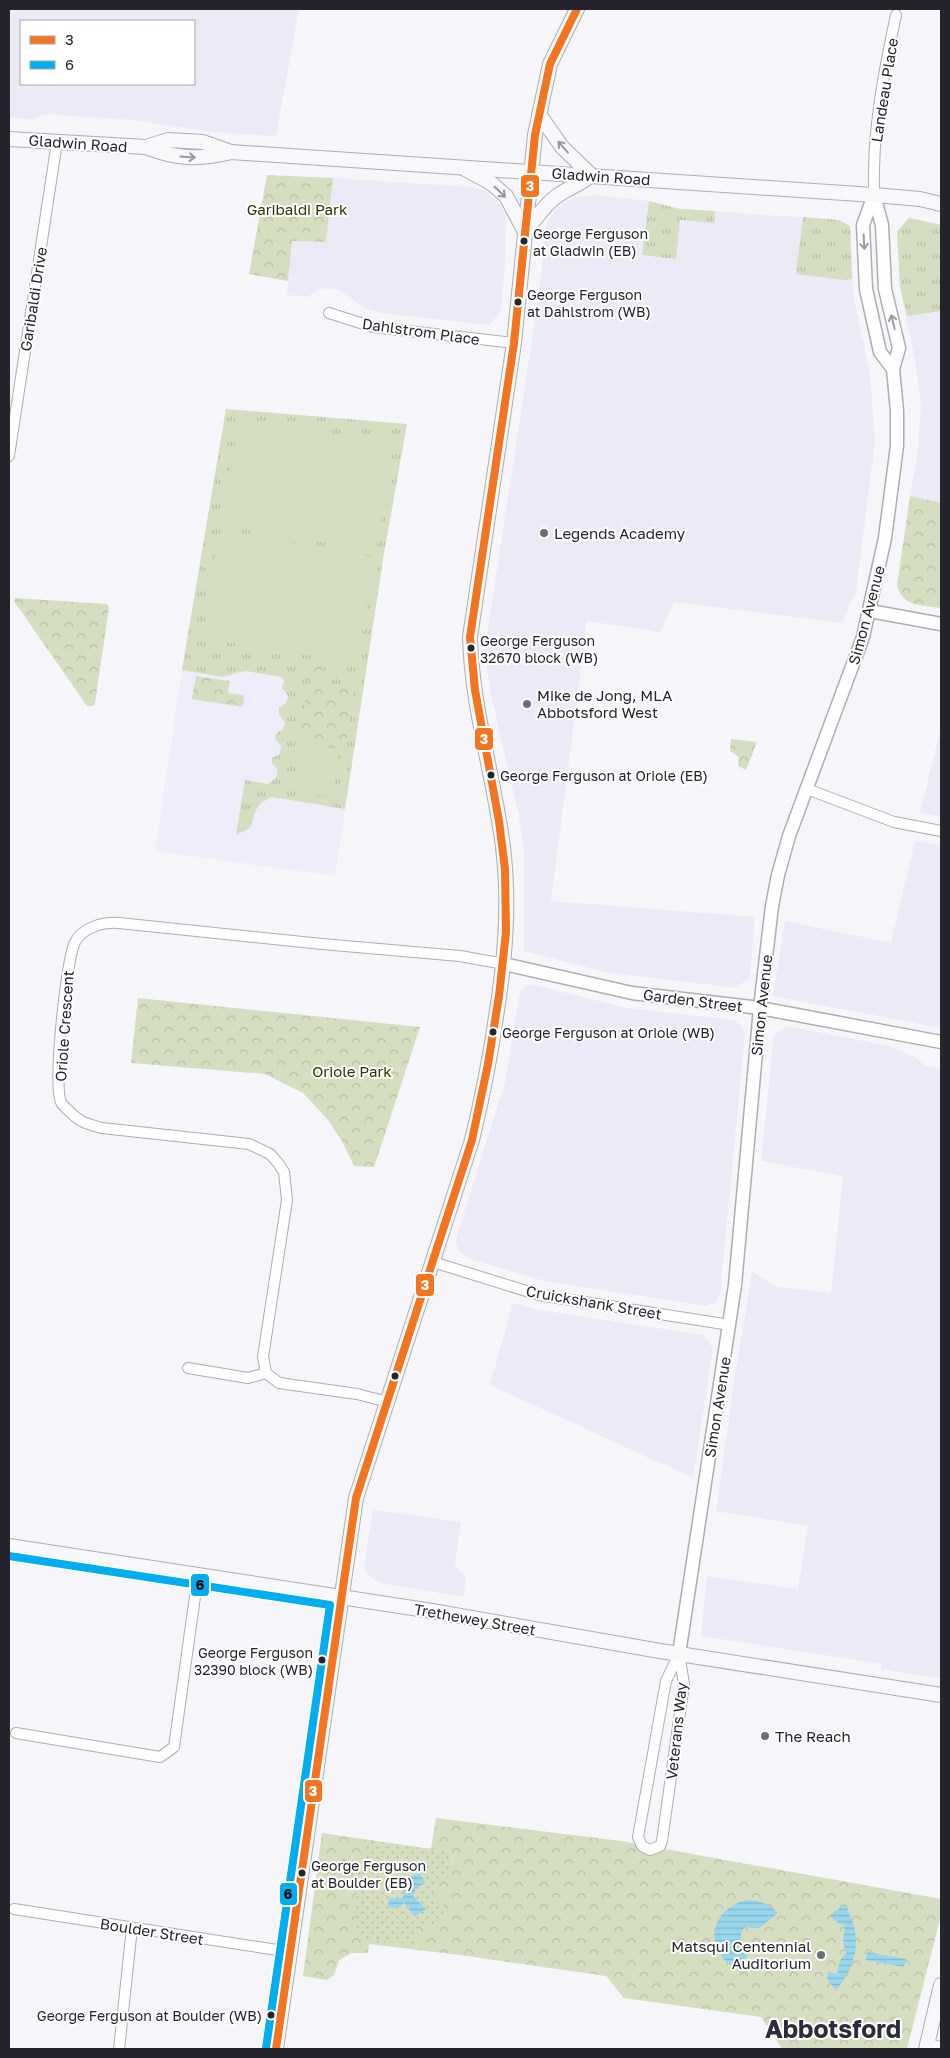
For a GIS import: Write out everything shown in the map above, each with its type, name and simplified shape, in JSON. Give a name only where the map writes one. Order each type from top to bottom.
[{"type":"main road","points":[[276,2049],[356,1498],[472,1140],[482,1100],[504,964],[507,898],[503,848],[477,709],[470,637],[514,343],[530,171],[538,114],[550,64],[576,9]]},
{"type":"main road","points":[[525,232],[548,203],[591,176],[562,147],[538,114]]},
{"type":"main road","name":"Gladwin Road","points":[[9,139],[146,147],[168,140],[203,142],[230,152],[874,195],[920,199],[941,204]]},
{"type":"main road","points":[[460,167],[490,183],[506,196],[525,232]]},
{"type":"main road","name":"Trethewey Street","points":[[9,1546],[342,1597],[679,1654],[939,1694]]},
{"type":"main road","points":[[927,2047],[941,1985]]},
{"type":"street","name":"Landeau Place","points":[[874,195],[873,173],[877,112],[896,15]]},
{"type":"street","name":"Garibaldi Drive","points":[[9,456],[57,142]]},
{"type":"street","name":"Simon Avenue","points":[[874,195],[863,225],[866,289],[880,352],[892,369]]},
{"type":"street","name":"Simon Avenue","points":[[679,1654],[735,1285],[760,1008],[772,906],[778,875],[790,836],[856,659],[870,610],[885,538],[897,446],[897,411],[892,369],[899,348],[886,289],[882,225],[874,195]]},
{"type":"street","name":"Dahlstrom Place","points":[[329,313],[373,327],[514,343]]},
{"type":"street","points":[[870,610],[941,624]]},
{"type":"street","points":[[807,789],[894,822],[941,831]]},
{"type":"street","name":"Oriole Crescent","points":[[266,1372],[263,1357],[287,1200],[284,1172],[270,1154],[249,1144],[102,1128],[80,1122],[61,1102],[58,1075],[69,962],[76,940],[92,927],[105,922],[460,956],[504,964]]},
{"type":"street","name":"Garden Street","points":[[504,964],[632,993],[760,1008],[941,1042]]},
{"type":"street","name":"Cruickshank Street","points":[[433,1262],[539,1295],[730,1325]]},
{"type":"street","points":[[188,1368],[248,1378],[266,1372],[279,1382],[357,1394],[388,1402]]},
{"type":"street","points":[[16,1733],[160,1757],[174,1747],[198,1575]]},
{"type":"street","name":"Veterans Way","points":[[679,1654],[684,1684],[662,1841],[660,1846],[650,1850],[642,1846],[638,1838],[666,1680],[679,1654]]},
{"type":"street","name":"Boulder Street","points":[[14,1909],[290,1952]]},
{"type":"street","points":[[119,2049],[132,1928]]},
{"type":"street","points":[[927,2047],[941,2047]]},
{"type":"shaded area","points":[[9,9],[299,9],[276,136],[211,132],[133,120],[43,114],[34,120],[9,117]]},
{"type":"shaded area","points":[[333,178],[474,187],[486,192],[500,205],[506,216],[506,248],[501,312],[489,325],[381,313],[367,309],[339,290],[327,288],[317,290],[308,297],[287,295],[292,240],[326,242]]},
{"type":"shaded area","points":[[595,195],[649,201],[680,209],[839,220],[850,226],[854,298],[870,373],[875,441],[856,591],[842,623],[674,602],[660,632],[587,621],[551,901],[755,917],[750,977],[737,988],[605,972],[524,951],[524,852],[519,816],[491,695],[486,661],[488,628],[538,300],[546,225],[555,210],[573,198]]},
{"type":"shaded area","points":[[909,218],[941,225],[941,503],[910,496],[917,457],[921,405],[915,360],[900,287],[897,232]]},
{"type":"shaded area","points":[[226,409],[407,424],[384,553],[335,876],[155,851],[182,670]]},
{"type":"shaded area","points":[[941,727],[941,817],[920,813]]},
{"type":"shaded area","points":[[915,841],[941,845],[941,1028],[773,996],[785,921],[891,943]]},
{"type":"shaded area","points":[[530,984],[626,1008],[734,1020],[741,1025],[745,1033],[720,1295],[715,1303],[706,1306],[544,1281],[467,1258],[458,1250],[456,1239],[505,1082],[520,991]]},
{"type":"shaded area","points":[[787,1026],[889,1046],[916,1057],[925,1066],[941,1068],[941,1679],[881,1669],[882,1664],[701,1636],[707,1576],[798,1589],[808,1526],[716,1511],[736,1368],[752,1272],[777,1287],[831,1293],[843,1176],[761,1161],[774,1035]]},
{"type":"shaded area","points":[[513,1303],[534,1309],[703,1335],[713,1348],[693,1478],[490,1385]]},
{"type":"shaded area","points":[[373,1510],[461,1522],[455,1565],[466,1578],[463,1597],[386,1584],[375,1580],[367,1574],[364,1565]]},
{"type":"green space","name":"Garibaldi Park","points":[[267,175],[333,178],[326,242],[292,241],[288,281],[249,274]]},
{"type":"green space","points":[[649,201],[680,209],[715,211],[714,223],[680,220],[676,259],[642,255]]},
{"type":"green space","points":[[803,217],[839,220],[850,226],[852,279],[844,280],[796,274]]},
{"type":"green space","points":[[909,218],[941,225],[941,311],[907,316],[900,287],[897,232]]},
{"type":"green space","points":[[226,409],[407,424],[384,553],[345,809],[272,797],[259,805],[251,827],[236,835],[245,780],[268,784],[276,778],[278,770],[272,763],[272,758],[280,754],[281,746],[275,739],[276,734],[283,729],[285,722],[279,714],[279,708],[286,703],[288,696],[282,688],[284,681],[281,677],[245,671],[222,677],[182,670]]},
{"type":"green space","points":[[239,418],[394,444],[376,551],[221,525]]},
{"type":"green space","points":[[910,496],[941,503],[941,608],[914,604],[904,598],[897,586]]},
{"type":"green space","points":[[220,531],[375,557],[357,663],[202,638]]},
{"type":"green space","points":[[15,598],[107,604],[109,607],[93,706],[87,706],[14,601]]},
{"type":"green space","points":[[321,664],[323,680],[308,681],[305,667]]},
{"type":"green space","points":[[196,676],[230,681],[228,693],[244,695],[243,707],[192,699]]},
{"type":"green space","points":[[308,683],[354,690],[345,750],[299,743]]},
{"type":"green space","points":[[731,739],[757,742],[746,770],[738,766],[739,757],[730,751]]},
{"type":"green space","points":[[299,746],[339,752],[332,797],[292,791]]},
{"type":"green space","name":"Oriole Park","points":[[138,998],[420,1027],[374,1167],[354,1166],[342,1141],[328,1120],[303,1093],[265,1074],[131,1063]]},
{"type":"green space","points":[[436,1818],[621,1841],[941,1899],[941,1915],[907,2049],[782,2049],[761,2017],[624,1998],[606,1976],[369,1944],[368,1953],[351,1953],[339,1960],[334,1975],[327,1980],[303,1976],[322,1833],[431,1849]]},
{"type":"green space","points":[[366,1840],[450,1852],[448,1877],[438,1882],[434,1889],[436,1898],[444,1905],[441,1927],[418,1926],[415,1945],[355,1937],[359,1916],[353,1914]]},
{"type":"water","points":[[420,1873],[425,1883],[416,1888],[413,1896],[426,1909],[415,1916],[404,1903],[398,1908],[391,1908],[388,1905],[389,1899],[403,1898],[404,1887],[409,1877]]},
{"type":"water","points":[[746,1900],[764,1903],[778,1913],[759,1928],[745,1927],[743,1930],[741,1941],[749,1948],[742,1971],[729,1964],[721,1955],[716,1945],[714,1934],[717,1923],[723,1914],[733,1906]]},
{"type":"water","points":[[845,1905],[854,1927],[856,1949],[849,1970],[836,1990],[827,1979],[828,1972],[837,1974],[841,1959],[847,1953],[843,1943],[845,1925],[837,1923],[830,1915]]},
{"type":"water","points":[[867,1952],[906,1959],[904,1967],[866,1960]]},
{"type":"transit line","name":"3","points":[[276,2049],[356,1498],[472,1140],[488,1064],[499,996],[506,932],[505,869],[499,821],[475,690],[470,637],[514,343],[535,135],[550,64],[577,9]]},
{"type":"transit line","name":"6","points":[[9,1556],[330,1605],[266,2048]]},
{"type":"place","name":"George Ferguson at Gladwin (EB)","points":[[524,241]]},
{"type":"place","name":"George Ferguson at Dahlstrom (WB)","points":[[518,302]]},
{"type":"place","name":"Legends Academy","points":[[544,533]]},
{"type":"place","name":"George Ferguson 32670 block (WB)","points":[[471,648]]},
{"type":"place","name":"Mike de Jong, MLA Abbotsford West","points":[[527,704]]},
{"type":"place","name":"George Ferguson at Oriole (EB)","points":[[491,775]]},
{"type":"place","name":"George Ferguson at Oriole (WB)","points":[[493,1032]]},
{"type":"place","name":"George Ferguson 32390 block (WB)","points":[[322,1660]]},
{"type":"place","name":"The Reach","points":[[765,1736]]},
{"type":"place","name":"George Ferguson at Boulder (EB)","points":[[302,1873]]},
{"type":"place","name":"Matsqui Centennial Auditorium","points":[[821,1955]]},
{"type":"place","name":"George Ferguson at Boulder (WB)","points":[[271,2015]]},
{"type":"district","name":"Abbotsford","points":[[833,2028]]}]
